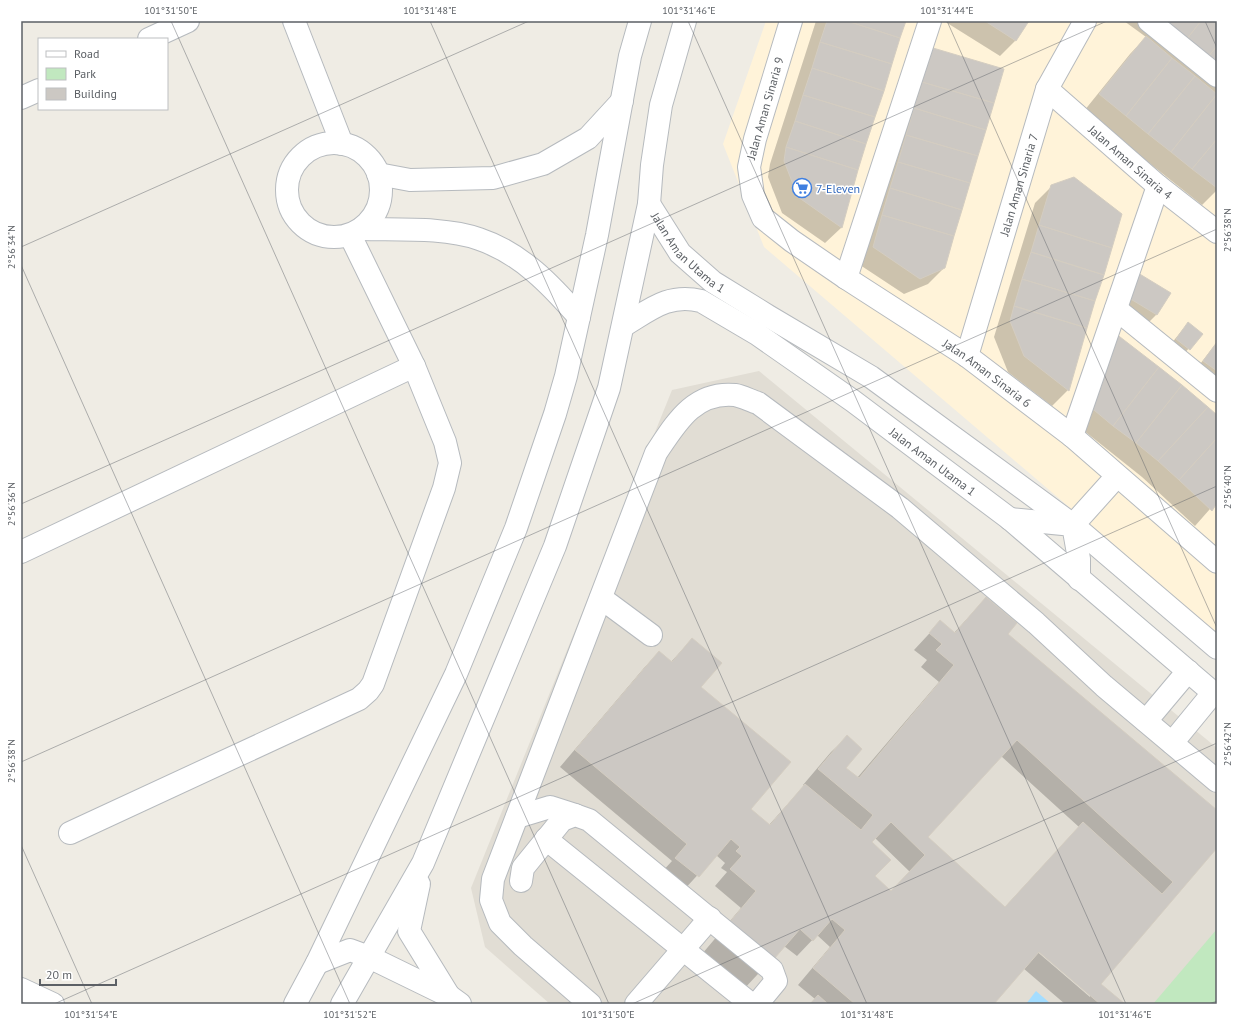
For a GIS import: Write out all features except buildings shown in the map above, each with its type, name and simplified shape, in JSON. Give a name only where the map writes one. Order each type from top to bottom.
[{"type":"street","points":[[151,38],[188,21]]},
{"type":"street","points":[[294,21],[342,144]]},
{"type":"street","points":[[295,1004],[317,963],[456,674],[516,528],[566,376],[597,235],[630,56],[640,21]]},
{"type":"street","points":[[342,1004],[423,863],[556,546],[609,388],[649,204],[652,165],[661,105],[685,21]]},
{"type":"street","name":"Jalan Aman Sinaria 9","points":[[753,195],[749,167],[752,153],[791,21]]},
{"type":"street","points":[[846,278],[930,21]]},
{"type":"street","name":"Jalan Aman Sinaria 7","points":[[967,356],[1047,89],[1085,21]]},
{"type":"street","points":[[1149,21],[1217,76]]},
{"type":"street","name":"Jalan Aman Sinaria 4","points":[[1047,89],[1158,186],[1217,232]]},
{"type":"street","points":[[21,98],[38,90]]},
{"type":"street","points":[[378,174],[410,180],[492,178],[543,164],[588,138],[622,102]]},
{"type":"street","points":[[356,232],[370,220],[377,210],[381,198],[382,186],[378,174],[373,163],[354,147],[330,143],[318,146],[297,160],[287,182],[289,207],[295,218],[303,227],[314,234],[338,238],[356,232],[436,230],[479,238],[512,254],[557,292],[579,317]]},
{"type":"street","points":[[1072,436],[1158,186]]},
{"type":"street","name":"Jalan Aman Sinaria 6","points":[[753,195],[763,218],[792,241],[846,278],[967,356],[1072,436],[1117,476],[1215,555]]},
{"type":"street","name":"Jalan Aman Utama 1","points":[[649,204],[680,253],[713,282],[872,377],[1073,525],[1217,648]]},
{"type":"street","points":[[70,833],[359,699],[373,684],[444,488],[450,463],[445,442],[356,232]]},
{"type":"street","name":"Jalan Aman Utama 1","points":[[623,326],[668,300],[692,299],[701,301],[756,334],[853,401],[1010,519],[1215,694]]},
{"type":"street","points":[[1116,309],[1217,391]]},
{"type":"street","points":[[21,552],[414,366]]},
{"type":"street","points":[[590,1004],[500,924],[491,900],[493,879],[656,453],[689,408],[710,397],[736,395],[758,403],[900,508],[1036,623],[1104,686],[1217,781]]},
{"type":"street","points":[[1073,525],[1117,476]]},
{"type":"street","points":[[1010,519],[1073,525]]},
{"type":"street","points":[[1073,525],[1080,559],[1079,578]]},
{"type":"street","points":[[601,598],[651,636]]},
{"type":"street","points":[[1146,721],[1188,671]]},
{"type":"street","points":[[1172,743],[1215,694]]},
{"type":"street","points":[[517,817],[550,807],[589,820],[772,970],[776,981],[757,1004]]},
{"type":"street","points":[[521,881],[523,868],[546,839],[562,820],[575,815]]},
{"type":"street","points":[[546,839],[751,1004]]},
{"type":"street","points":[[423,863],[408,931],[454,1000]]},
{"type":"street","points":[[636,1004],[710,918]]},
{"type":"street","points":[[317,963],[350,950],[369,957],[454,1000]]},
{"type":"street","points":[[21,989],[53,1004]]},
{"type":"shaded area","points":[[766,21],[1217,21],[1217,633],[764,247],[723,144]]},
{"type":"shaded area","points":[[759,371],[1217,748],[1217,1004],[550,1004],[485,947],[471,888],[672,390]]},
{"type":"green space","points":[[1217,929],[1217,1004],[1153,1004]]},
{"type":"water","points":[[1036,991],[1051,1004],[1026,1004]]},
{"type":"place","name":"7-Eleven","points":[[802,188]]}]
